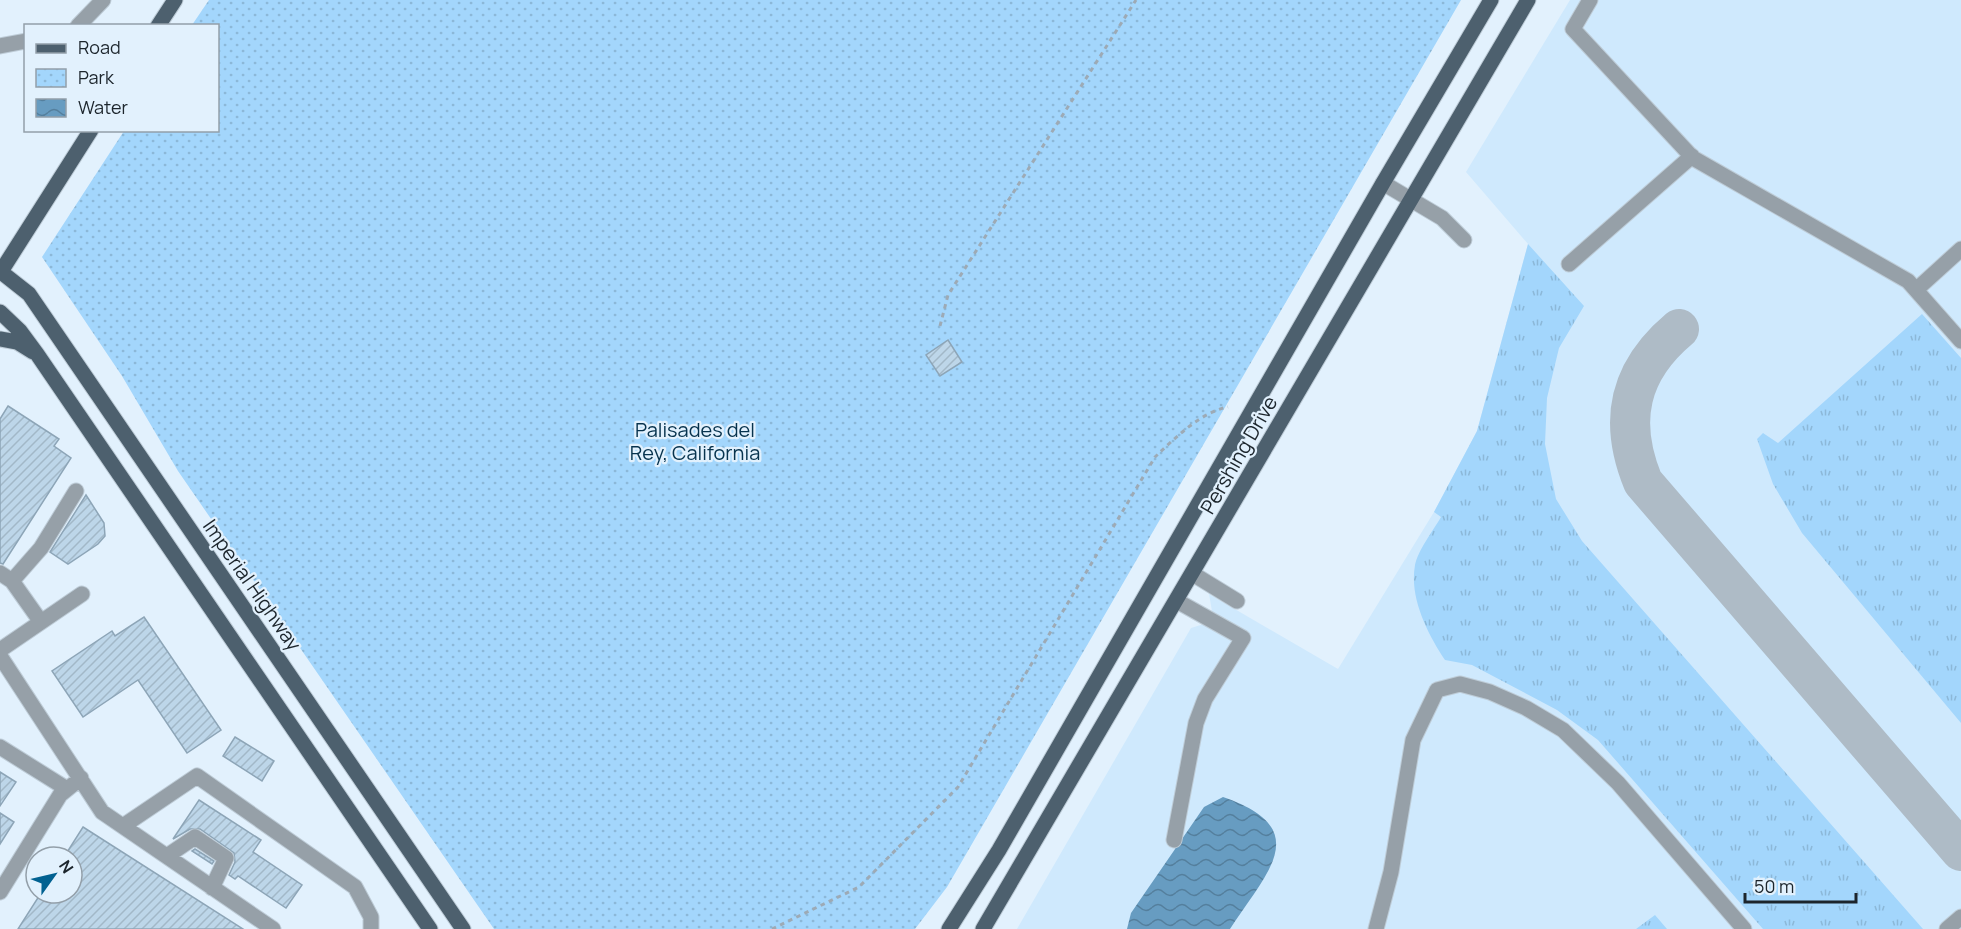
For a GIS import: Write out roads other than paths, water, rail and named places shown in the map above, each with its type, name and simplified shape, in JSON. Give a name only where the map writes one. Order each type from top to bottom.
[{"type":"main road","points":[[159,24],[175,0]]},
{"type":"main road","name":"Pershing Drive","points":[[949,929],[1005,840],[1383,183],[1491,0]]},
{"type":"main road","name":"Pershing Drive","points":[[982,929],[1193,574],[1528,0]]},
{"type":"main road","points":[[0,272],[90,132]]},
{"type":"main road","name":"Imperial Highway","points":[[0,272],[29,294],[463,929]]},
{"type":"main road","points":[[0,312],[20,331],[37,354],[430,929]]},
{"type":"main road","points":[[0,339],[17,342],[37,354]]},
{"type":"lane","points":[[1590,0],[1573,28],[1692,156],[1889,270],[1917,289],[1961,341]]},
{"type":"lane","points":[[80,24],[102,2]]},
{"type":"lane","points":[[0,46],[24,41]]},
{"type":"lane","points":[[1569,264],[1692,156]]},
{"type":"lane","points":[[1383,183],[1442,218],[1464,240]]},
{"type":"lane","points":[[1917,289],[1961,249]]},
{"type":"lane","points":[[41,622],[6,577],[41,548],[76,491]]},
{"type":"lane","points":[[1193,574],[1237,601]]},
{"type":"lane","points":[[0,650],[82,594]]},
{"type":"lane","points":[[1174,840],[1196,723],[1205,699],[1244,638],[1177,601]]},
{"type":"lane","points":[[0,656],[102,812],[273,929]]},
{"type":"lane","points":[[1376,929],[1391,872],[1413,740],[1437,690],[1460,684],[1490,692],[1526,708],[1563,730],[1582,746],[1618,783],[1744,929]]},
{"type":"lane","points":[[0,747],[67,789]]},
{"type":"lane","points":[[123,826],[197,776],[355,887],[371,917],[371,929]]},
{"type":"lane","points":[[0,892],[60,795],[81,778]]},
{"type":"lane","points":[[166,856],[195,837],[226,858],[212,888]]},
{"type":"lane","points":[[1947,929],[1961,917]]},
{"type":"water","points":[[1223,797],[1251,810],[1268,823],[1276,838],[1275,854],[1268,871],[1230,929],[1127,929],[1131,913],[1204,807]]},
{"type":"park label","name":"Palisades del Rey, California","points":[[695,442]]}]
